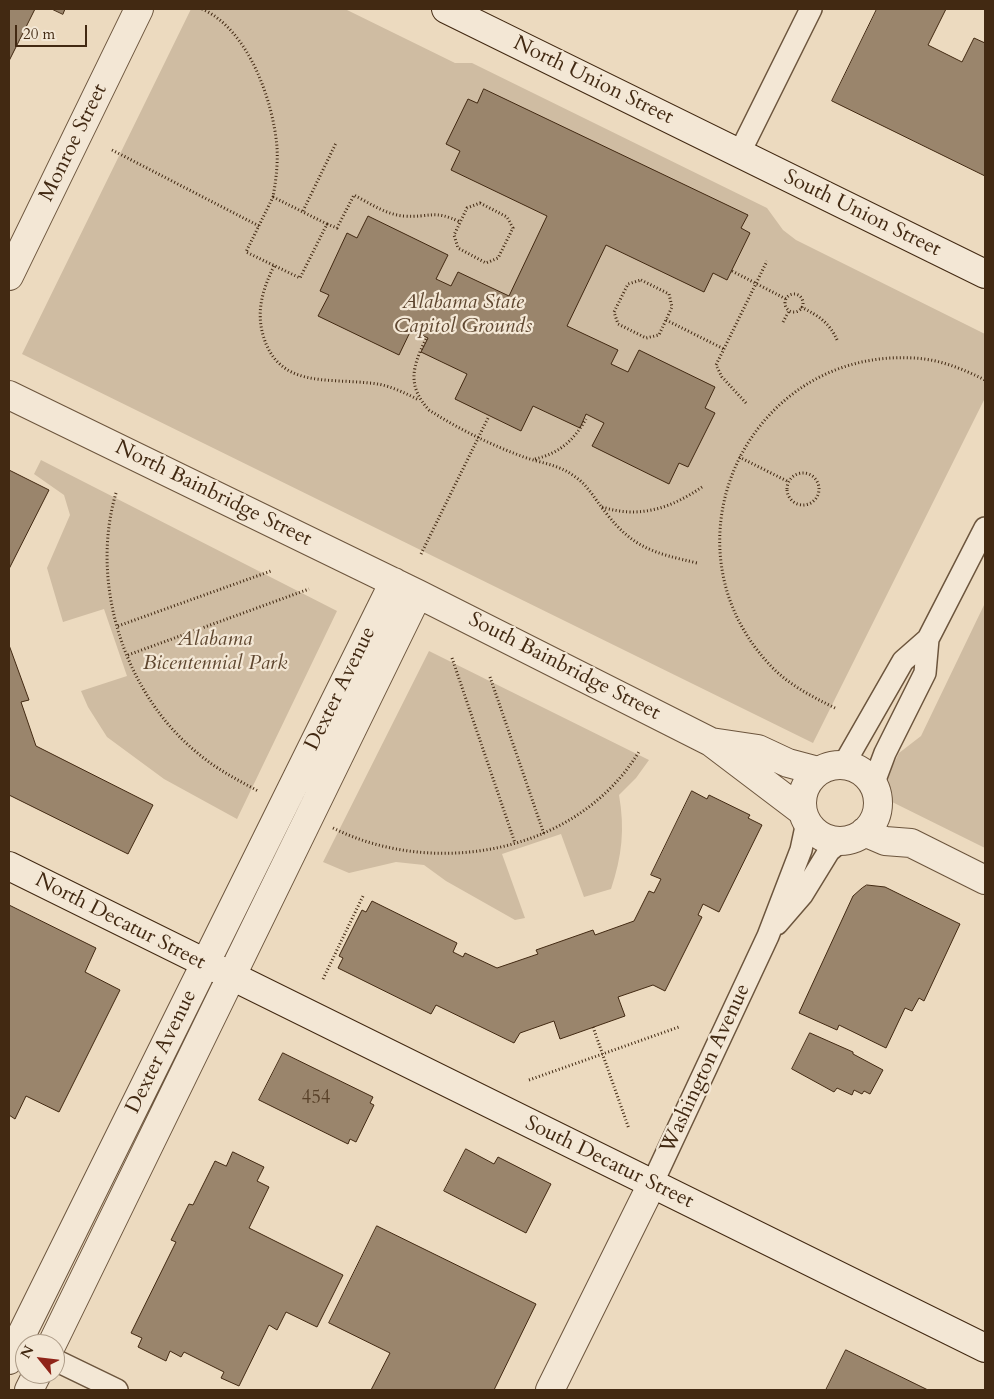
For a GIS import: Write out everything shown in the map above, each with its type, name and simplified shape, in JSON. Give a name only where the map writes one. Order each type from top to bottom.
[{"type":"street","name":"Monroe Street","points":[[9,276],[139,9]]},
{"type":"street","name":"North Union Street","points":[[446,9],[740,154]]},
{"type":"street","points":[[740,154],[811,9]]},
{"type":"street","name":"South Union Street","points":[[740,154],[985,274]]},
{"type":"street","name":"North Bainbridge Street","points":[[9,395],[406,588]]},
{"type":"street","points":[[852,837],[873,821],[884,753],[925,672],[928,639],[985,528]]},
{"type":"street","name":"South Bainbridge Street","points":[[406,588],[711,742],[805,816]]},
{"type":"street","name":"Dexter Avenue","points":[[21,1334],[205,964],[406,588]]},
{"type":"street","name":"Dexter Avenue","points":[[57,1334],[232,978],[406,588]]},
{"type":"street","points":[[844,764],[903,660],[928,639]]},
{"type":"street","name":"South Bainbridge Street","points":[[711,742],[758,749],[788,763],[818,771]]},
{"type":"street","points":[[911,843],[876,796],[864,773],[844,764],[828,766],[810,778],[803,792],[805,816],[810,827],[822,837],[852,837],[911,843],[985,880]]},
{"type":"street","name":"Washington Avenue","points":[[550,1390],[652,1184],[768,936],[801,850],[805,816]]},
{"type":"street","name":"Washington Avenue","points":[[768,936],[802,895],[829,852],[852,837]]},
{"type":"street","name":"North Decatur Street","points":[[9,866],[232,978]]},
{"type":"street","name":"South Decatur Street","points":[[232,978],[985,1348]]},
{"type":"street","points":[[65,1365],[116,1390]]},
{"type":"path","points":[[202,9],[216,17],[242,44],[255,66],[266,94],[273,121],[278,171],[273,197],[246,252],[300,278],[327,224]]},
{"type":"path","points":[[303,211],[336,143]]},
{"type":"path","points":[[112,150],[259,226]]},
{"type":"path","points":[[273,197],[337,228],[354,195],[394,214],[404,216],[437,213],[460,222]]},
{"type":"path","points":[[480,203],[508,217],[513,228],[498,258],[486,263],[458,248],[454,236],[460,222],[468,208],[480,203]]},
{"type":"path","points":[[746,403],[722,377],[716,365],[767,261]]},
{"type":"path","points":[[274,266],[262,294],[259,314],[267,348],[278,362],[292,372],[306,378],[384,385],[420,400]]},
{"type":"path","points":[[732,271],[786,299]]},
{"type":"path","points":[[641,280],[669,294],[672,307],[666,320],[659,335],[646,338],[618,324],[614,312],[628,284],[641,280]]},
{"type":"path","points":[[792,294],[798,296],[802,299],[801,307],[797,311],[789,310],[785,305],[786,299],[792,294]]},
{"type":"path","points":[[801,307],[822,317],[838,342]]},
{"type":"path","points":[[783,322],[789,310]]},
{"type":"path","points":[[666,320],[724,349]]},
{"type":"path","points":[[426,340],[418,354],[413,376],[415,389],[420,400],[428,410],[512,453],[550,464],[574,476],[585,485],[621,532],[635,543],[666,556],[697,563]]},
{"type":"path","points":[[835,708],[805,693],[770,666],[746,634],[730,600],[720,559],[720,521],[727,487],[739,457],[765,419],[791,394],[822,376],[858,362],[914,358],[948,364],[985,380]]},
{"type":"path","points":[[421,554],[489,416]]},
{"type":"path","points":[[532,459],[560,450],[574,438],[586,419]]},
{"type":"path","points":[[739,457],[788,482]]},
{"type":"path","points":[[807,474],[812,476],[818,485],[818,496],[810,504],[796,503],[789,497],[788,482],[796,475],[807,474]]},
{"type":"path","points":[[601,507],[633,513],[653,511],[682,501],[702,487]]},
{"type":"path","points":[[116,493],[110,515],[106,558],[108,582],[118,626],[128,655],[147,694],[177,734],[199,755],[223,772],[258,791]]},
{"type":"path","points":[[118,626],[271,570]]},
{"type":"path","points":[[128,655],[309,589]]},
{"type":"path","points":[[452,658],[515,843]]},
{"type":"path","points":[[490,677],[544,834]]},
{"type":"path","points":[[333,828],[354,839],[375,845],[432,853],[478,851],[515,843],[544,834],[574,818],[595,802],[624,773],[640,750]]},
{"type":"path","points":[[323,979],[363,896]]},
{"type":"path","points":[[593,1027],[629,1130]]},
{"type":"path","points":[[529,1080],[679,1027]]},
{"type":"green space","name":"Alabama State Capitol Grounds","points":[[191,9],[345,9],[455,63],[472,63],[767,208],[783,230],[796,240],[985,334],[985,398],[813,743],[22,354]]},
{"type":"green space","name":"Alabama Bicentennial Park","points":[[41,460],[337,611],[237,819],[164,779],[107,737],[88,707],[81,691],[127,676],[104,609],[63,622],[47,568],[70,515],[64,495],[34,474]]},
{"type":"green space","points":[[985,603],[985,848],[878,795],[899,753],[921,736]]},
{"type":"green space","points":[[429,651],[649,760],[636,778],[619,795],[622,831],[618,865],[611,889],[584,897],[561,834],[502,854],[525,918],[515,920],[446,881],[424,865],[396,862],[349,873],[323,862]]},
{"type":"building","points":[[9,9],[35,9],[9,61]]},
{"type":"building","points":[[52,9],[65,9],[63,14]]},
{"type":"building","points":[[877,9],[946,9],[928,45],[962,62],[974,38],[985,43],[985,176],[832,101]]},
{"type":"building","points":[[484,89],[748,215],[741,228],[750,233],[727,280],[713,273],[704,292],[606,245],[567,326],[618,350],[611,364],[628,372],[639,350],[715,387],[705,408],[715,413],[688,467],[679,463],[669,484],[592,446],[604,423],[586,414],[580,428],[533,406],[521,431],[455,399],[467,374],[421,352],[428,338],[411,330],[399,355],[318,316],[329,295],[320,291],[347,233],[357,238],[368,216],[448,255],[436,279],[451,286],[458,272],[509,296],[547,216],[451,170],[460,151],[446,144],[468,99],[477,103]]},
{"type":"building","points":[[9,470],[49,490],[9,569]]},
{"type":"building","points":[[9,645],[29,700],[21,702],[36,746],[153,805],[128,854],[9,795]]},
{"type":"building","points":[[692,791],[707,799],[709,795],[750,815],[748,818],[762,825],[719,912],[703,904],[698,915],[702,917],[665,991],[653,985],[618,997],[625,1016],[560,1039],[554,1021],[520,1033],[514,1043],[436,1005],[431,1014],[338,968],[343,958],[339,956],[362,910],[366,912],[372,901],[457,943],[453,952],[463,957],[465,953],[497,968],[538,954],[536,950],[593,930],[595,935],[634,921],[649,891],[654,893],[661,879],[651,875]]},
{"type":"building","points":[[867,885],[885,887],[960,924],[924,1001],[919,998],[912,1011],[905,1008],[886,1048],[839,1025],[837,1030],[799,1013],[853,896]]},
{"type":"building","points":[[9,905],[96,948],[85,972],[120,990],[59,1112],[26,1096],[15,1119],[9,1115]]},
{"type":"building","points":[[810,1033],[853,1052],[853,1054],[883,1070],[870,1094],[864,1091],[862,1094],[854,1090],[852,1095],[837,1088],[834,1092],[792,1069]]},
{"type":"building","points":[[283,1053],[373,1097],[370,1103],[374,1105],[356,1142],[350,1139],[348,1144],[259,1100]]},
{"type":"building","points":[[466,1149],[494,1164],[498,1157],[551,1184],[526,1233],[444,1191]]},
{"type":"building","points":[[233,1152],[264,1167],[257,1181],[269,1187],[249,1228],[343,1275],[317,1327],[286,1312],[277,1330],[269,1325],[239,1386],[221,1378],[224,1372],[184,1352],[181,1357],[170,1351],[166,1361],[138,1347],[142,1338],[131,1333],[176,1242],[171,1240],[189,1204],[193,1205],[215,1161],[226,1166]]},
{"type":"building","points":[[377,1226],[536,1304],[494,1390],[371,1390],[390,1353],[329,1323]]},
{"type":"building","points":[[846,1350],[928,1390],[826,1390]]}]
